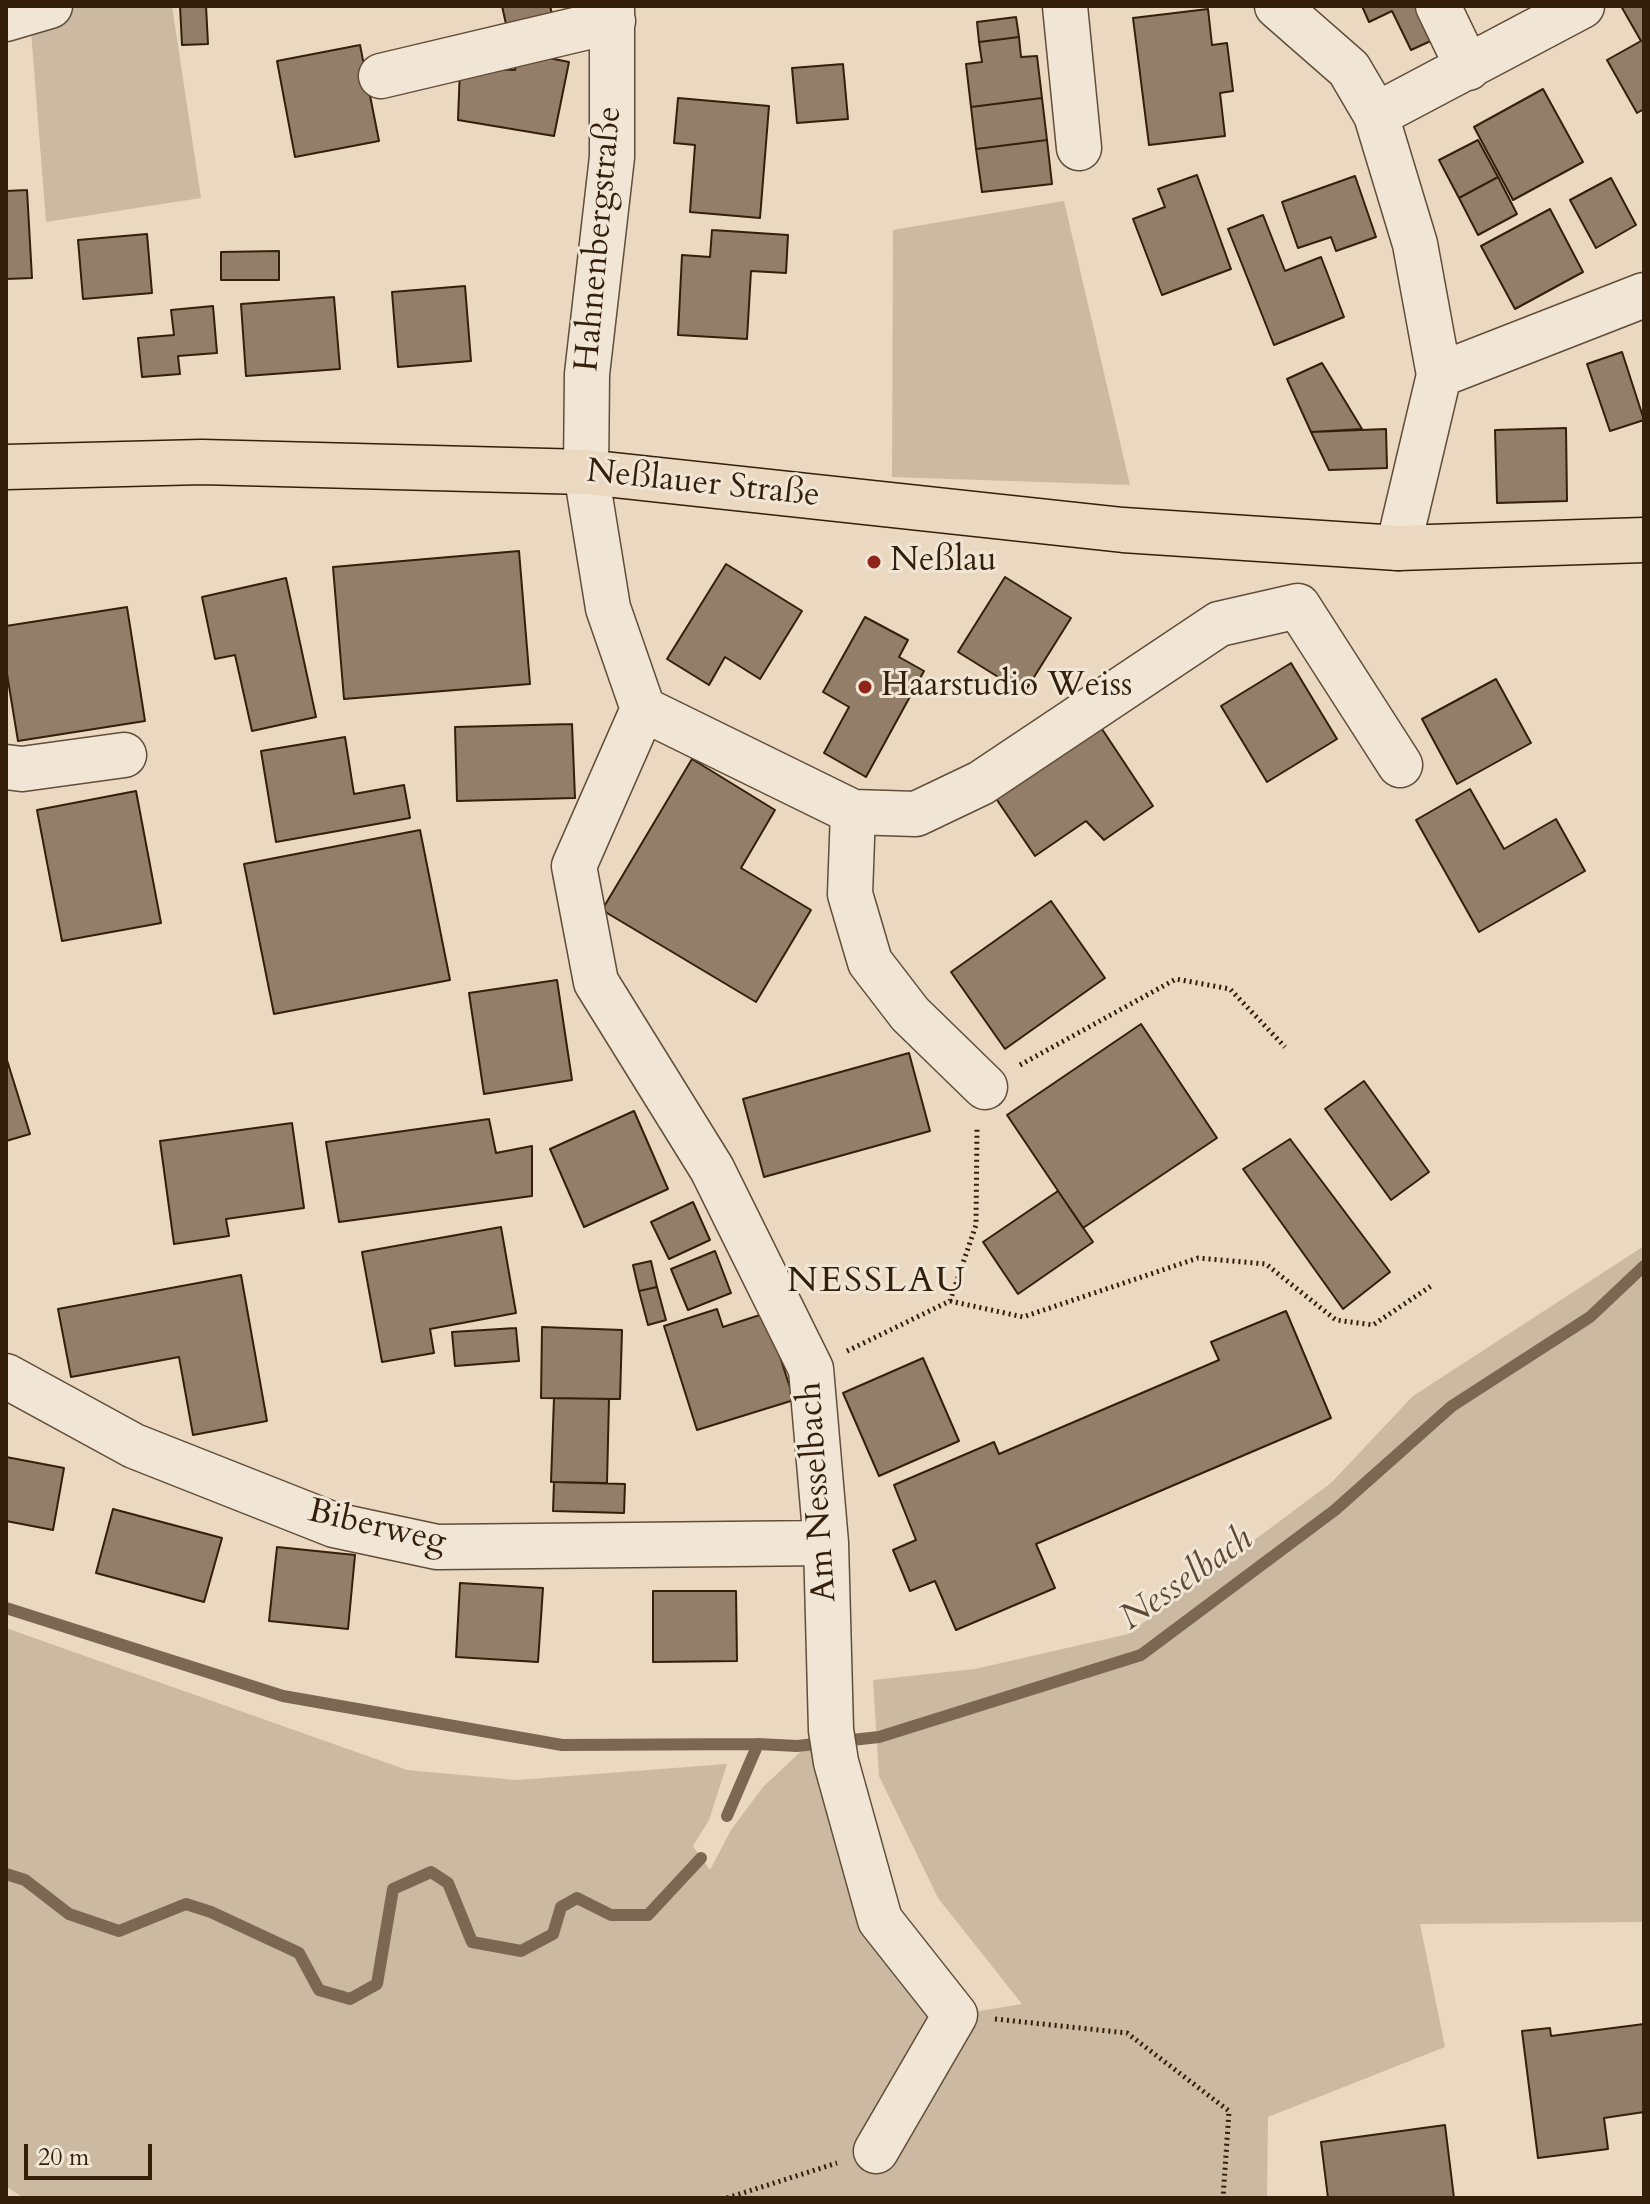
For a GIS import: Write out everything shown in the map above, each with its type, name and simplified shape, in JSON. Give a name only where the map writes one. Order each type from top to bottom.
[{"type":"main road","name":"Neßlauer Straße","points":[[6,467],[202,462],[586,472],[1123,530],[1398,548],[1644,540]]},
{"type":"street","points":[[6,19],[50,6]]},
{"type":"street","points":[[1065,6],[1079,148]]},
{"type":"street","points":[[1277,6],[1349,69],[1376,115],[1415,244],[1439,375],[1398,548]]},
{"type":"street","points":[[1438,6],[1468,68]]},
{"type":"street","points":[[1376,115],[1582,6]]},
{"type":"street","points":[[381,76],[612,14]]},
{"type":"street","name":"Hahnenbergstraße","points":[[586,472],[587,374],[612,157],[612,14]]},
{"type":"street","points":[[1439,375],[1644,295]]},
{"type":"street","points":[[586,472],[608,608],[643,709],[853,812],[916,814],[981,783],[1219,624],[1298,606],[1400,765]]},
{"type":"street","name":"Am Nesselbach","points":[[643,709],[574,866],[596,982],[712,1169],[811,1369],[826,1543],[834,1746],[880,1920],[955,2015]]},
{"type":"street","points":[[6,767],[22,769],[124,755]]},
{"type":"street","points":[[853,812],[850,894],[870,962],[910,1014],[985,1087]]},
{"type":"street","name":"Biberweg","points":[[6,1376],[148,1452],[334,1525],[437,1547],[826,1543]]},
{"type":"street","points":[[876,2151],[955,2015]]},
{"type":"path","points":[[950,1301],[976,1225],[979,1154],[975,1110],[985,1087],[1176,979],[1230,989],[1285,1047]]},
{"type":"path","points":[[811,1369],[950,1301],[1023,1317],[1198,1258],[1266,1264],[1336,1320],[1373,1325],[1431,1286]]},
{"type":"path","points":[[955,2015],[1127,2033],[1229,2111],[1223,2198]]},
{"type":"path","points":[[727,2198],[876,2151]]},
{"type":"shaded area","points":[[72,6],[172,6],[201,198],[46,222],[31,31]]},
{"type":"shaded area","points":[[1064,201],[1130,485],[892,477],[893,230]]},
{"type":"shaded area","points":[[1644,1246],[1644,1922],[1420,1924],[1445,2047],[1268,2117],[1267,2198],[23,2198],[6,2186],[6,1628],[407,1770],[517,1780],[727,1764],[709,1820],[693,1846],[710,1870],[731,1830],[763,1787],[811,1742],[955,2015],[1022,2004],[938,1898],[879,1776],[873,1680],[975,1669],[1128,1634],[1331,1483],[1413,1396]]},
{"type":"building","points":[[180,6],[206,6],[208,44],[182,45]]},
{"type":"building","points":[[502,6],[550,6],[554,21],[508,33]]},
{"type":"building","points":[[1362,6],[1420,6],[1435,39],[1411,50],[1392,11],[1369,22]]},
{"type":"building","points":[[1621,6],[1644,6],[1644,109],[1637,113],[1607,60],[1641,41]]},
{"type":"building","points":[[1208,9],[1212,45],[1227,43],[1233,91],[1220,93],[1225,136],[1149,145],[1133,18]]},
{"type":"building","points":[[1016,17],[1019,37],[979,42],[977,22]]},
{"type":"building","points":[[1019,37],[1021,57],[1037,56],[1042,98],[971,107],[966,64],[982,62],[979,42]]},
{"type":"building","points":[[360,45],[379,141],[295,157],[277,61]]},
{"type":"building","points":[[519,52],[569,62],[554,136],[458,120],[460,68],[515,70]]},
{"type":"building","points":[[843,64],[848,119],[797,123],[792,68]]},
{"type":"building","points":[[1543,89],[1583,162],[1513,200],[1474,127]]},
{"type":"building","points":[[678,98],[769,106],[760,218],[690,212],[695,145],[674,143]]},
{"type":"building","points":[[1042,98],[1047,140],[976,149],[971,107]]},
{"type":"building","points":[[1047,140],[1052,184],[982,192],[976,149]]},
{"type":"building","points":[[1478,140],[1498,177],[1459,198],[1439,160]]},
{"type":"building","points":[[1197,175],[1231,269],[1162,295],[1133,219],[1165,207],[1158,189]]},
{"type":"building","points":[[1355,176],[1376,237],[1336,251],[1331,237],[1298,248],[1282,202]]},
{"type":"building","points":[[1498,177],[1517,214],[1478,235],[1459,198]]},
{"type":"building","points":[[1611,178],[1636,225],[1596,248],[1570,200]]},
{"type":"building","points":[[27,190],[32,278],[6,279],[6,191]]},
{"type":"building","points":[[1550,209],[1583,272],[1515,309],[1481,246]]},
{"type":"building","points":[[1263,215],[1285,271],[1321,257],[1344,317],[1274,345],[1228,229]]},
{"type":"building","points":[[712,230],[788,235],[786,273],[751,271],[747,339],[678,335],[682,255],[710,257]]},
{"type":"building","points":[[147,234],[152,293],[83,299],[78,240]]},
{"type":"building","points":[[279,251],[279,280],[221,280],[221,252]]},
{"type":"building","points":[[465,286],[471,361],[398,367],[392,292]]},
{"type":"building","points":[[334,297],[340,369],[246,376],[241,304]]},
{"type":"building","points":[[213,306],[217,353],[178,356],[180,374],[142,377],[138,338],[174,335],[171,310]]},
{"type":"building","points":[[1622,352],[1644,420],[1610,431],[1587,364]]},
{"type":"building","points":[[1322,363],[1362,429],[1311,432],[1287,379]]},
{"type":"building","points":[[1566,428],[1567,501],[1497,503],[1495,430]]},
{"type":"building","points":[[1386,429],[1387,468],[1329,470],[1311,432]]},
{"type":"building","points":[[519,551],[530,684],[344,699],[333,567]]},
{"type":"building","points":[[726,564],[802,611],[760,679],[725,657],[709,685],[667,659]]},
{"type":"building","points":[[1005,577],[1071,618],[1024,693],[958,652]]},
{"type":"building","points":[[286,578],[316,717],[252,731],[235,655],[215,659],[202,597]]},
{"type":"building","points":[[127,607],[145,721],[18,741],[6,668],[6,626]]},
{"type":"building","points":[[865,617],[908,640],[899,657],[924,671],[866,777],[824,753],[849,707],[823,692]]},
{"type":"building","points":[[1291,663],[1337,739],[1267,782],[1221,706]]},
{"type":"building","points":[[1496,679],[1531,743],[1457,784],[1422,719]]},
{"type":"building","points":[[572,724],[575,798],[457,801],[455,727]]},
{"type":"building","points":[[1100,726],[1153,806],[1104,840],[1086,821],[1035,856],[995,797]]},
{"type":"building","points":[[345,737],[354,794],[404,785],[410,818],[276,842],[261,751]]},
{"type":"building","points":[[692,759],[775,810],[741,868],[811,910],[756,1002],[602,910]]},
{"type":"building","points":[[1470,789],[1504,849],[1556,819],[1585,871],[1479,932],[1416,820]]},
{"type":"building","points":[[136,791],[161,923],[62,941],[37,810]]},
{"type":"building","points":[[420,830],[450,980],[274,1014],[244,864]]},
{"type":"building","points":[[1051,901],[1105,978],[1005,1049],[951,972]]},
{"type":"building","points":[[557,980],[572,1080],[484,1094],[469,993]]},
{"type":"building","points":[[1141,1024],[1217,1138],[1083,1228],[1007,1115]]},
{"type":"building","points":[[909,1053],[930,1131],[764,1177],[743,1099]]},
{"type":"building","points":[[6,1057],[30,1134],[6,1141]]},
{"type":"building","points":[[1364,1081],[1429,1172],[1391,1200],[1325,1109]]},
{"type":"building","points":[[634,1111],[668,1189],[584,1227],[550,1149]]},
{"type":"building","points":[[489,1119],[496,1153],[532,1146],[532,1196],[339,1222],[326,1142]]},
{"type":"building","points":[[292,1123],[304,1208],[226,1219],[229,1236],[174,1244],[160,1141]]},
{"type":"building","points":[[1290,1139],[1390,1272],[1343,1309],[1243,1169]]},
{"type":"building","points":[[1058,1191],[1093,1242],[1018,1294],[983,1242]]},
{"type":"building","points":[[693,1202],[710,1240],[669,1259],[651,1222]]},
{"type":"building","points":[[501,1227],[516,1313],[430,1329],[434,1353],[382,1362],[362,1252]]},
{"type":"building","points":[[715,1251],[731,1293],[688,1310],[671,1269]]},
{"type":"building","points":[[651,1261],[657,1287],[639,1291],[633,1265]]},
{"type":"building","points":[[241,1275],[267,1421],[193,1435],[179,1357],[71,1377],[58,1309]]},
{"type":"building","points":[[657,1287],[666,1320],[648,1325],[639,1291]]},
{"type":"building","points":[[717,1309],[723,1327],[766,1313],[794,1400],[697,1430],[664,1326]]},
{"type":"building","points":[[1286,1311],[1331,1418],[1036,1544],[1055,1588],[956,1630],[935,1581],[910,1591],[893,1550],[916,1540],[894,1485],[994,1442],[999,1454],[1219,1360],[1211,1342]]},
{"type":"building","points":[[542,1327],[622,1330],[620,1399],[541,1398]]},
{"type":"building","points":[[516,1328],[519,1361],[455,1366],[452,1332]]},
{"type":"building","points":[[923,1358],[959,1441],[879,1476],[843,1393]]},
{"type":"building","points":[[554,1398],[609,1399],[607,1483],[551,1482]]},
{"type":"building","points":[[6,1457],[64,1468],[53,1530],[6,1521]]},
{"type":"building","points":[[554,1482],[625,1484],[624,1513],[553,1511]]},
{"type":"building","points":[[113,1509],[222,1538],[204,1602],[96,1573]]},
{"type":"building","points":[[277,1547],[355,1555],[348,1629],[269,1621]]},
{"type":"building","points":[[460,1583],[543,1588],[538,1662],[456,1657]]},
{"type":"building","points":[[653,1591],[736,1591],[737,1661],[653,1662]]},
{"type":"building","points":[[1644,2024],[1644,2112],[1604,2118],[1608,2149],[1538,2158],[1522,2031],[1550,2028],[1551,2036]]},
{"type":"building","points":[[1445,2125],[1454,2198],[1328,2198],[1321,2142]]},
{"type":"waterway","name":"Nesselbach","points":[[727,1816],[758,1744],[797,1746],[879,1737],[1141,1655],[1335,1510],[1452,1406],[1590,1317],[1644,1266]]},
{"type":"waterway","points":[[6,1608],[283,1696],[562,1745],[758,1744]]},
{"type":"waterway","name":"Nesselbach","points":[[6,1874],[25,1880],[69,1914],[119,1931],[186,1904],[211,1912],[299,1953],[319,1990],[350,1999],[377,1984],[393,1889],[431,1872],[448,1883],[472,1942],[521,1951],[553,1934],[561,1907],[577,1898],[611,1915],[648,1915],[701,1858]]},
{"type":"place","name":"Neßlau","points":[[874,562]]},
{"type":"place","name":"Haarstudio Weiss","points":[[865,687]]},
{"type":"district","name":"NESSLAU","points":[[877,1283]]}]
